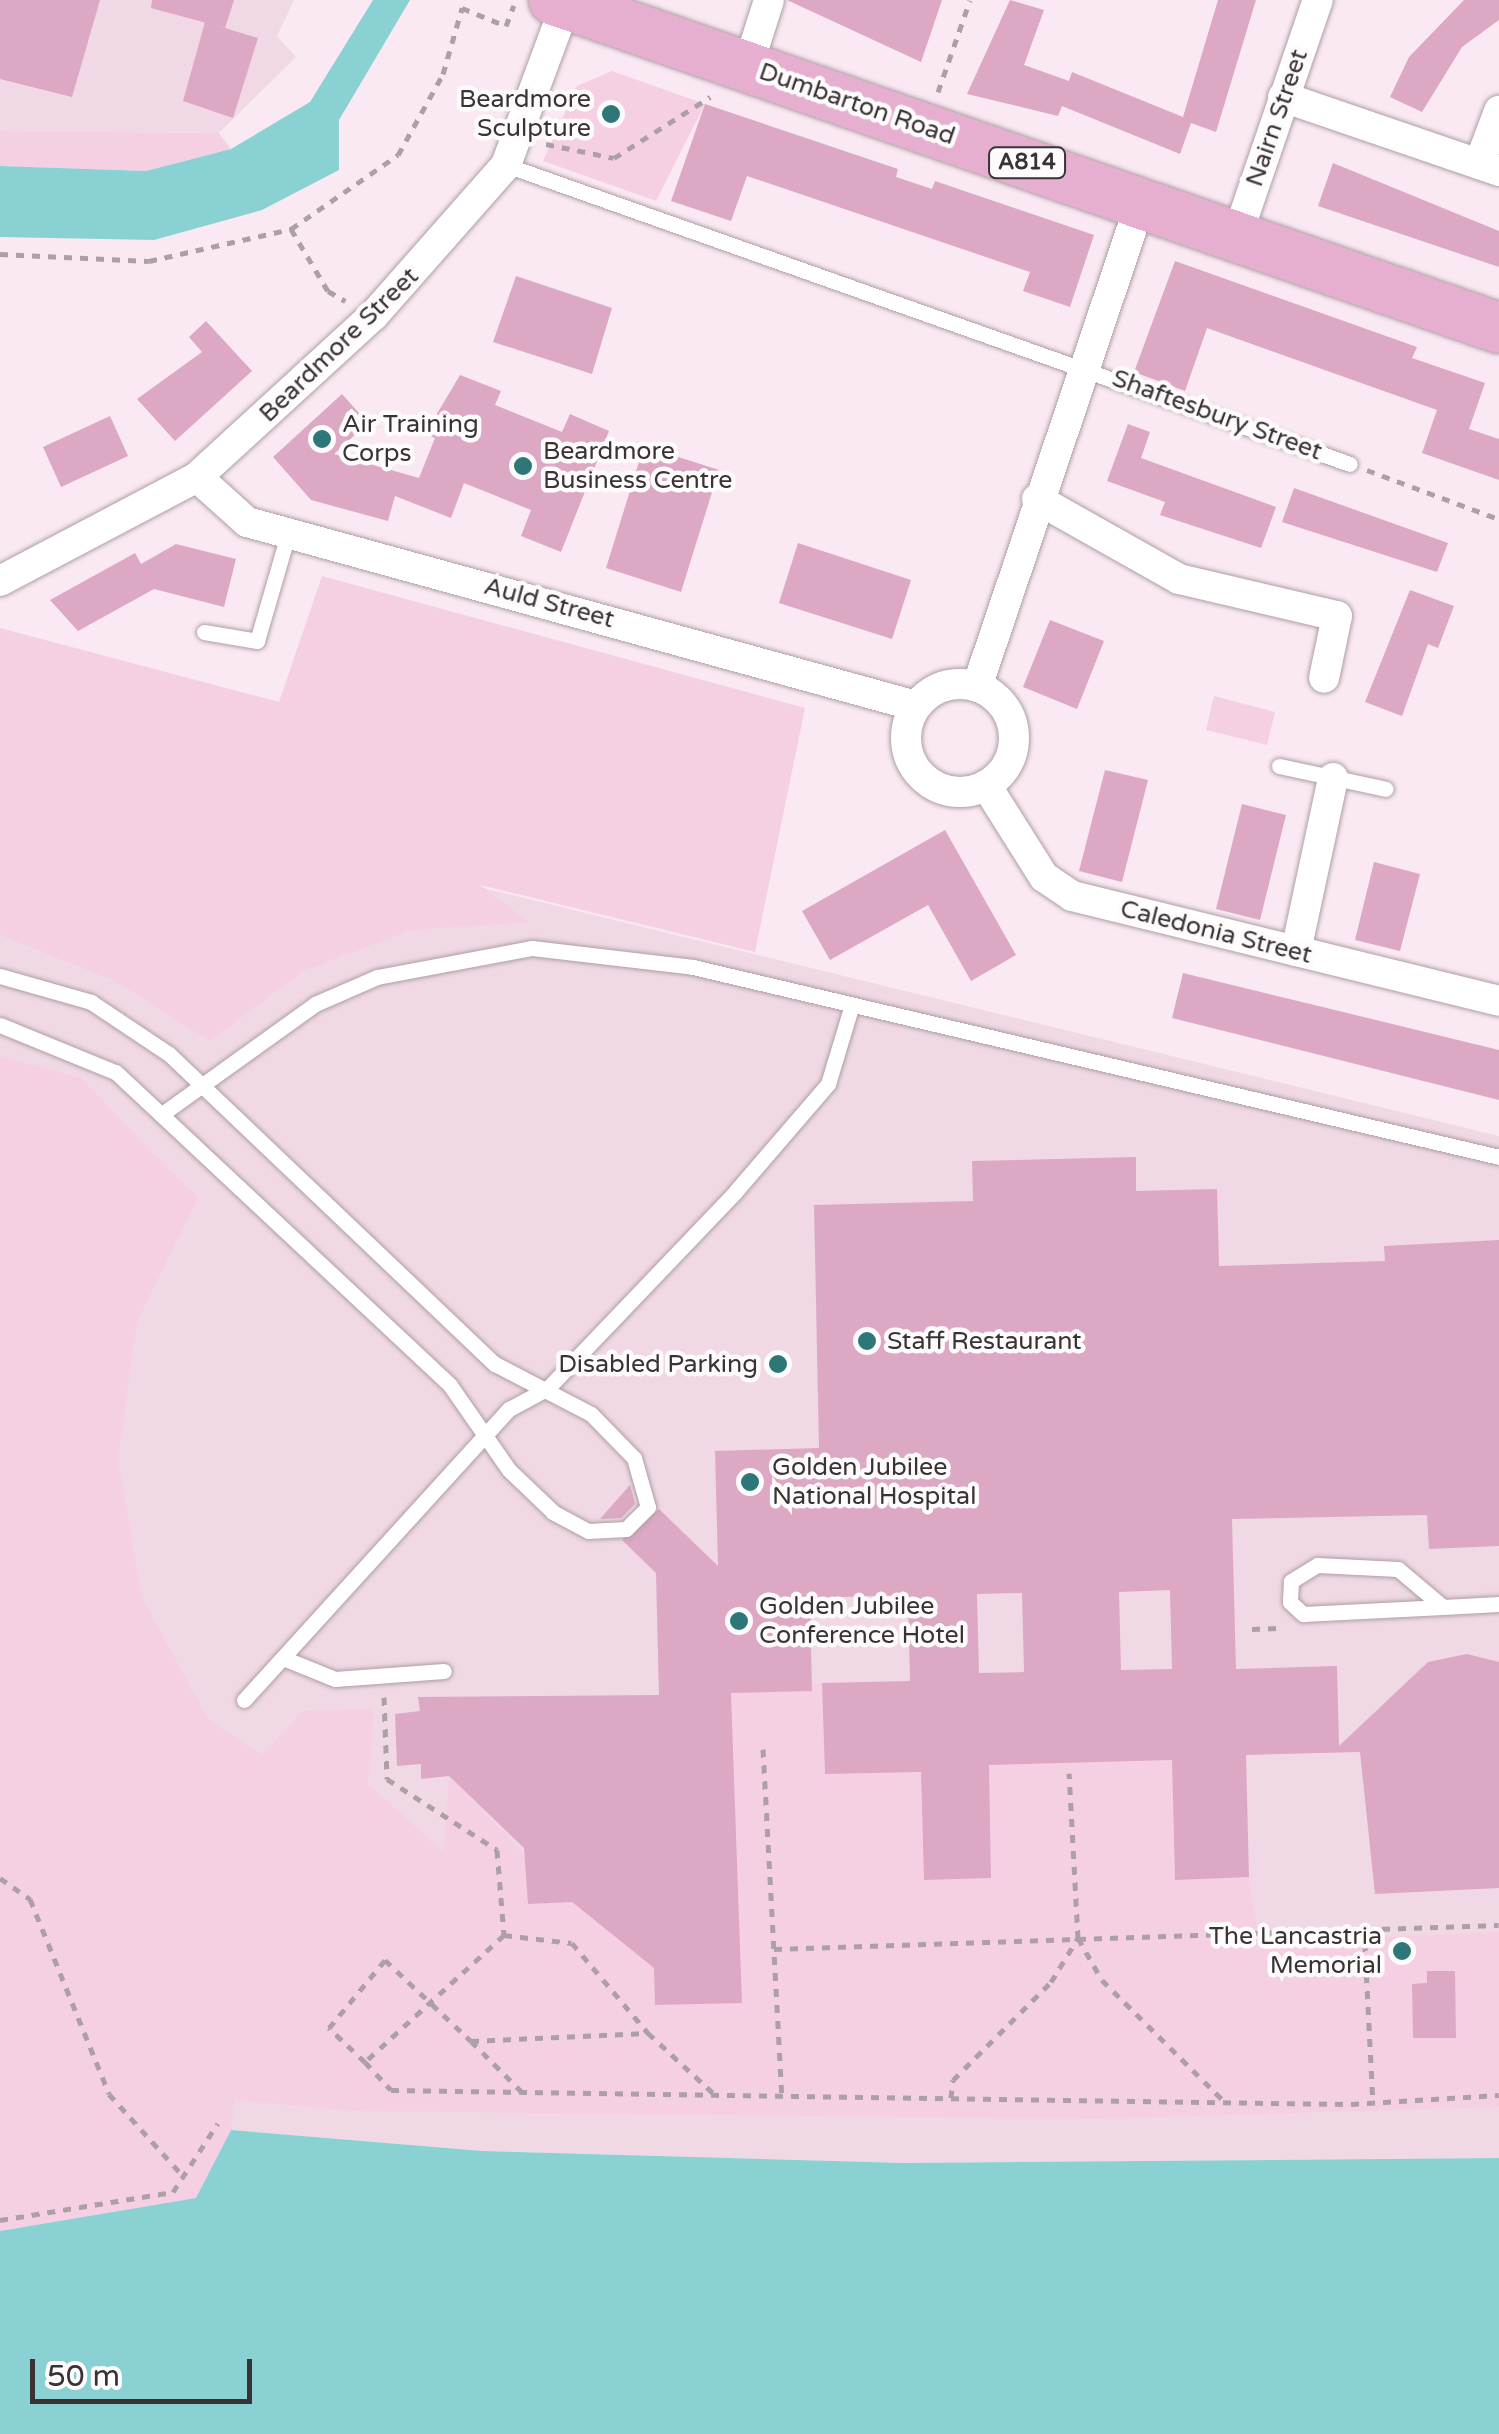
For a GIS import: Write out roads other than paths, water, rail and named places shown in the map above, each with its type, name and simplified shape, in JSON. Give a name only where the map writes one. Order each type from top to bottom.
[{"type":"main road","name":"Dumbarton Road","points":[[560,2],[1499,328]]},
{"type":"street","points":[[748,66],[768,0]]},
{"type":"street","name":"Nairn Street","points":[[1237,236],[1318,0]]},
{"type":"street","name":"Beardmore Street","points":[[0,581],[197,476],[373,316],[506,165],[520,136],[560,2]]},
{"type":"street","points":[[1284,97],[1489,167],[1499,111]]},
{"type":"street","points":[[977,687],[1037,500],[1141,202]]},
{"type":"street","name":"Auld Street","points":[[197,476],[247,522],[916,706]]},
{"type":"street","points":[[1037,500],[1178,579],[1338,616],[1324,678]]},
{"type":"street","points":[[944,686],[977,687],[1012,724],[1009,759],[986,785],[950,791],[919,774],[906,740],[916,706],[944,686]]},
{"type":"street","points":[[1296,952],[1333,778]]},
{"type":"street","name":"Caledonia Street","points":[[986,785],[1044,877],[1072,896],[1499,1001]]},
{"type":"lane","name":"Shaftesbury Street","points":[[506,165],[1350,464]]},
{"type":"lane","points":[[204,632],[257,642],[288,534]]},
{"type":"lane","points":[[1280,766],[1386,790]]},
{"type":"lane","points":[[162,1114],[198,1081],[315,1004],[377,977],[532,948],[614,952],[1499,1157]]},
{"type":"lane","points":[[0,976],[91,1002],[198,1081],[495,1364],[548,1388],[634,1458],[648,1507],[626,1529],[588,1531],[553,1512],[490,1440],[450,1384],[162,1114],[72,1046],[0,1025]]},
{"type":"lane","points":[[244,1700],[490,1440],[509,1409],[548,1388],[828,1084],[851,1008]]},
{"type":"lane","points":[[1443,1607],[1398,1569],[1318,1565],[1290,1581],[1290,1602],[1303,1614],[1443,1607],[1499,1604]]},
{"type":"lane","points":[[283,1658],[335,1679],[444,1671]]},
{"type":"water","points":[[373,0],[410,0],[339,120],[339,170],[262,210],[154,240],[0,237],[0,166],[146,171],[231,149],[310,102]]},
{"type":"water","points":[[231,2130],[483,2151],[904,2163],[1499,2158],[1499,2434],[0,2434],[0,2231],[196,2198]]},
{"type":"place","name":"Beardmore Sculpture","points":[[611,114]]},
{"type":"place","name":"Air Training Corps","points":[[322,439]]},
{"type":"place","name":"Beardmore Business Centre","points":[[523,466]]},
{"type":"place","name":"Staff Restaurant","points":[[867,1341]]},
{"type":"place","name":"Disabled Parking","points":[[778,1364]]},
{"type":"place","name":"Golden Jubilee National Hospital","points":[[750,1482]]},
{"type":"place","name":"Golden Jubilee Conference Hotel","points":[[739,1621]]},
{"type":"place","name":"The Lancastria Memorial","points":[[1402,1951]]}]
